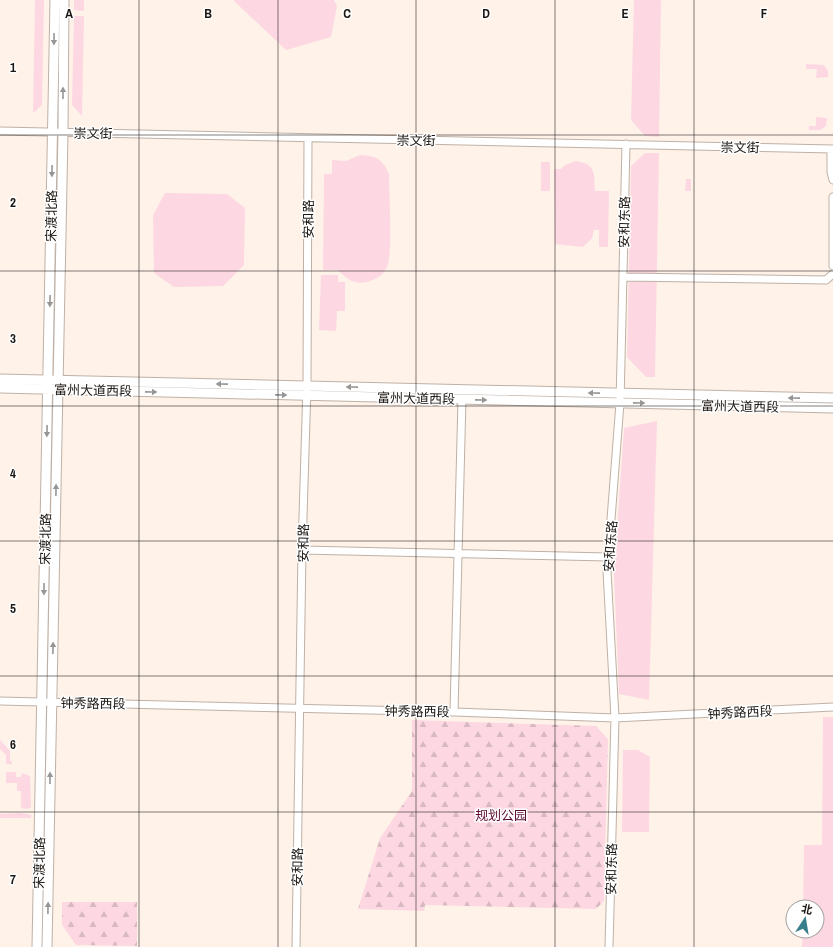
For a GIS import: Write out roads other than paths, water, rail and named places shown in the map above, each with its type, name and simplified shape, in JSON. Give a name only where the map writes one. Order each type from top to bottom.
[{"type":"main road","name":"宋渡北路","points":[[37,947],[55,0]]},
{"type":"main road","name":"宋渡北路","points":[[47,947],[63,132],[64,0]]},
{"type":"main road","name":"富州大道西段","points":[[0,379],[48,385]]},
{"type":"main road","name":"富州大道西段","points":[[0,388],[58,385],[620,398],[833,408]]},
{"type":"main road","name":"富州大道西段","points":[[307,391],[462,399],[833,398]]},
{"type":"street","name":"崇文街","points":[[0,131],[832,149]]},
{"type":"street","name":"安和路","points":[[296,947],[301,708],[302,550],[307,391],[308,138]]},
{"type":"street","name":"安和东路","points":[[609,947],[615,718],[607,571],[620,398],[626,144]]},
{"type":"street","points":[[832,149],[831,174],[833,180]]},
{"type":"street","points":[[833,197],[833,266]]},
{"type":"street","points":[[623,277],[826,280],[833,274]]},
{"type":"street","points":[[454,712],[462,399]]},
{"type":"street","points":[[302,550],[608,557]]},
{"type":"street","name":"钟秀路西段","points":[[0,701],[454,712],[615,718],[833,707]]},
{"type":"park label","name":"规划公园","points":[[501,815]]}]
